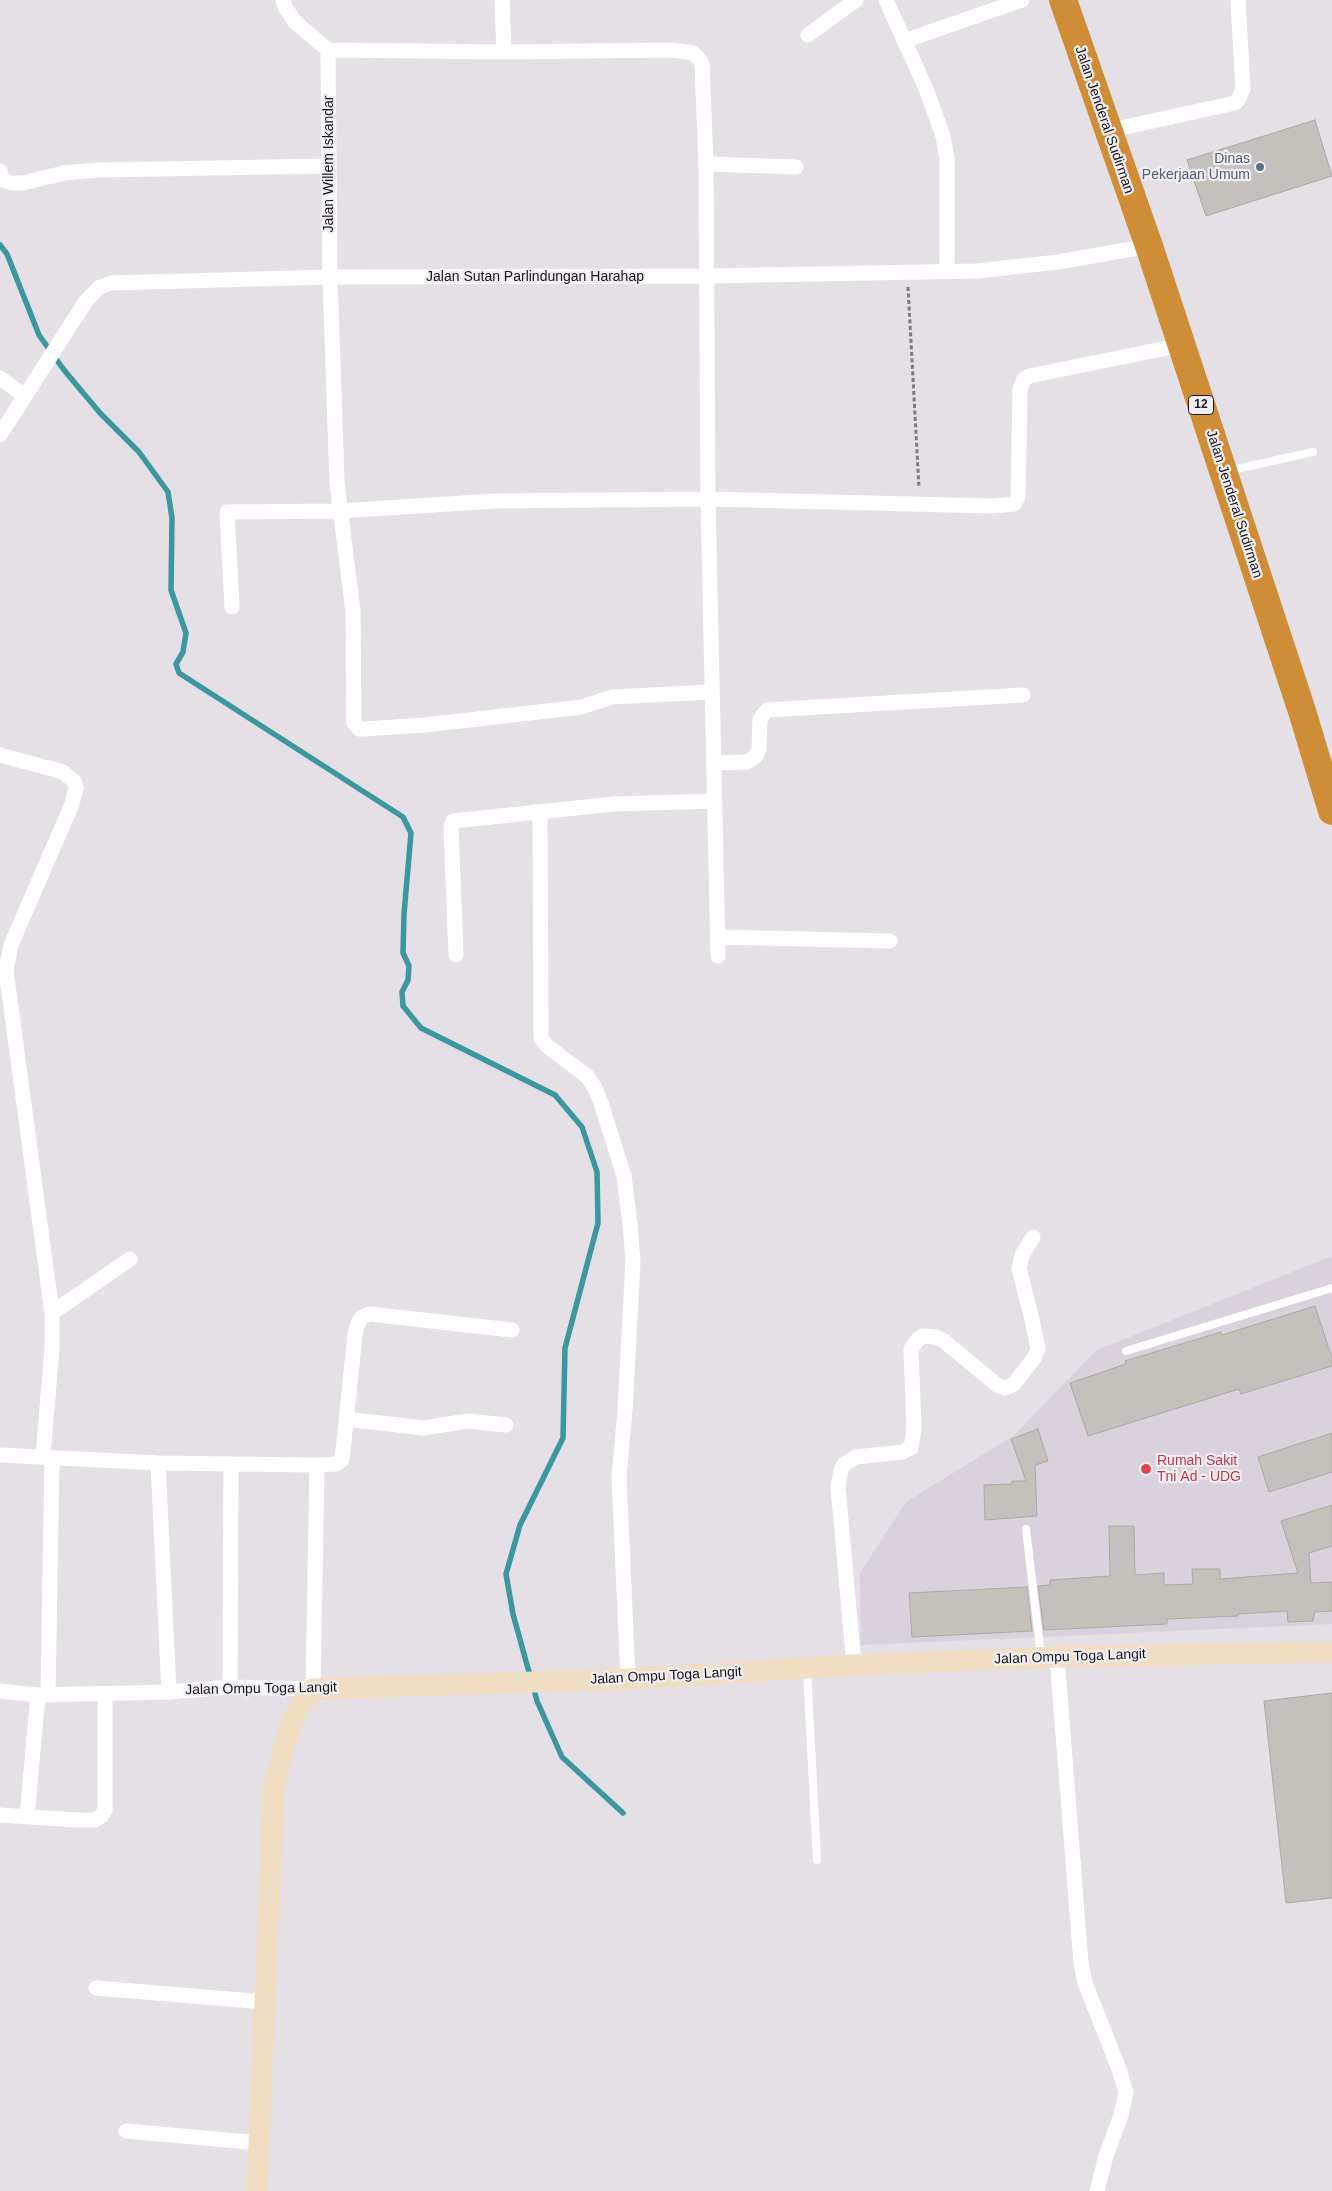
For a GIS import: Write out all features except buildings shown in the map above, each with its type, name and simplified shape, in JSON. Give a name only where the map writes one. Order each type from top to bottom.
[{"type":"highway","name":"Jalan Jenderal Sudirman","points":[[1063,0],[1107,131],[1149,246],[1331,804]]},
{"type":"main road","name":"Jalan Ompu Toga Langit","points":[[313,1689],[628,1679],[854,1665],[1049,1657],[1332,1652]]},
{"type":"main road","points":[[257,2191],[274,1788],[283,1749],[293,1719],[306,1696],[313,1689]]},
{"type":"street","points":[[283,0],[285,7],[295,22],[328,50],[504,52],[673,50],[693,53],[702,64],[708,276],[708,498],[711,692],[718,956]]},
{"type":"street","points":[[502,0],[504,52]]},
{"type":"street","points":[[808,36],[856,0]]},
{"type":"street","points":[[886,0],[927,91],[944,145],[947,159],[947,271]]},
{"type":"street","points":[[904,41],[1022,0]]},
{"type":"street","points":[[1107,131],[1234,103],[1238,100],[1242,89],[1238,0]]},
{"type":"street","name":"Jalan Willem Iskandar","points":[[328,50],[330,277],[339,511],[353,612],[354,723],[360,729],[425,725],[575,708],[612,697],[711,692]]},
{"type":"street","points":[[706,164],[796,167]]},
{"type":"street","points":[[0,171],[3,180],[12,184],[64,173],[98,170],[329,166]]},
{"type":"street","name":"Jalan Sutan Parlindungan Harahap","points":[[0,435],[86,301],[100,287],[111,282],[330,277],[708,276],[947,271],[1016,268],[1149,246]]},
{"type":"street","points":[[232,606],[227,512],[339,511],[495,501],[708,498],[992,506],[1016,502],[1018,497],[1020,389],[1024,379],[1029,376],[1182,345]]},
{"type":"street","points":[[0,378],[24,395]]},
{"type":"street","points":[[714,762],[747,762],[756,756],[759,749],[760,719],[767,710],[1023,695]]},
{"type":"street","points":[[0,755],[63,772],[70,776],[76,788],[72,804],[11,945],[6,970],[52,1313],[43,1695],[27,1817]]},
{"type":"street","points":[[456,955],[451,823],[458,819],[614,804],[715,801]]},
{"type":"street","points":[[540,812],[541,1038],[547,1046],[587,1076],[595,1088],[624,1176],[630,1224],[633,1261],[625,1410],[618,1477],[628,1679]]},
{"type":"street","points":[[718,937],[890,941]]},
{"type":"street","points":[[854,1665],[838,1487],[841,1470],[844,1464],[856,1456],[902,1452],[911,1448],[914,1428],[911,1350],[914,1343],[923,1336],[936,1337],[944,1341],[997,1385],[1005,1388],[1014,1384],[1038,1350],[1019,1269],[1022,1255],[1032,1237]]},
{"type":"street","points":[[52,1313],[130,1260]]},
{"type":"street","points":[[0,1455],[158,1463],[336,1464],[342,1460],[355,1335],[359,1319],[365,1314],[512,1330]]},
{"type":"street","points":[[346,1420],[423,1428],[468,1421],[506,1425]]},
{"type":"street","points":[[158,1463],[169,1692]]},
{"type":"street","points":[[230,1688],[231,1464]]},
{"type":"street","points":[[313,1689],[318,1465]]},
{"type":"street","points":[[1049,1657],[1081,1963],[1085,1984],[1126,2092],[1121,2115],[1106,2156],[1097,2191]]},
{"type":"street","name":"Jalan Ompu Toga Langit","points":[[0,1691],[43,1695],[169,1692],[230,1688],[313,1689]]},
{"type":"street","points":[[0,1815],[95,1820],[104,1814],[105,1694]]},
{"type":"street","points":[[96,1988],[265,2002]]},
{"type":"street","points":[[126,2131],[260,2143]]},
{"type":"lane","points":[[1223,472],[1313,452]]},
{"type":"lane","points":[[1126,1352],[1332,1288]]},
{"type":"lane","points":[[1026,1529],[1049,1657]]},
{"type":"lane","points":[[807,1669],[817,1860]]},
{"type":"path","points":[[907,272],[920,504]]},
{"type":"shaded area","name":"Rumah Sakit Tni Ad - UDG","points":[[1332,1256],[1332,1624],[861,1645],[860,1573],[906,1502],[1013,1436],[1097,1350]]},
{"type":"waterway","points":[[0,245],[7,254],[39,335],[64,370],[100,413],[139,452],[168,492],[172,518],[171,590],[186,633],[183,652],[176,664],[179,673],[403,817],[411,833],[404,914],[403,953],[409,966],[408,980],[402,992],[403,1006],[421,1028],[555,1095],[582,1127],[597,1172],[598,1223],[565,1348],[563,1438],[520,1525],[506,1574],[513,1614],[537,1701],[562,1757],[623,1813]]},
{"type":"place","name":"Dinas Pekerjaan Umum","points":[[1260,167]]},
{"type":"place","name":"Rumah Sakit Tni Ad - UDG","points":[[1146,1469]]}]
